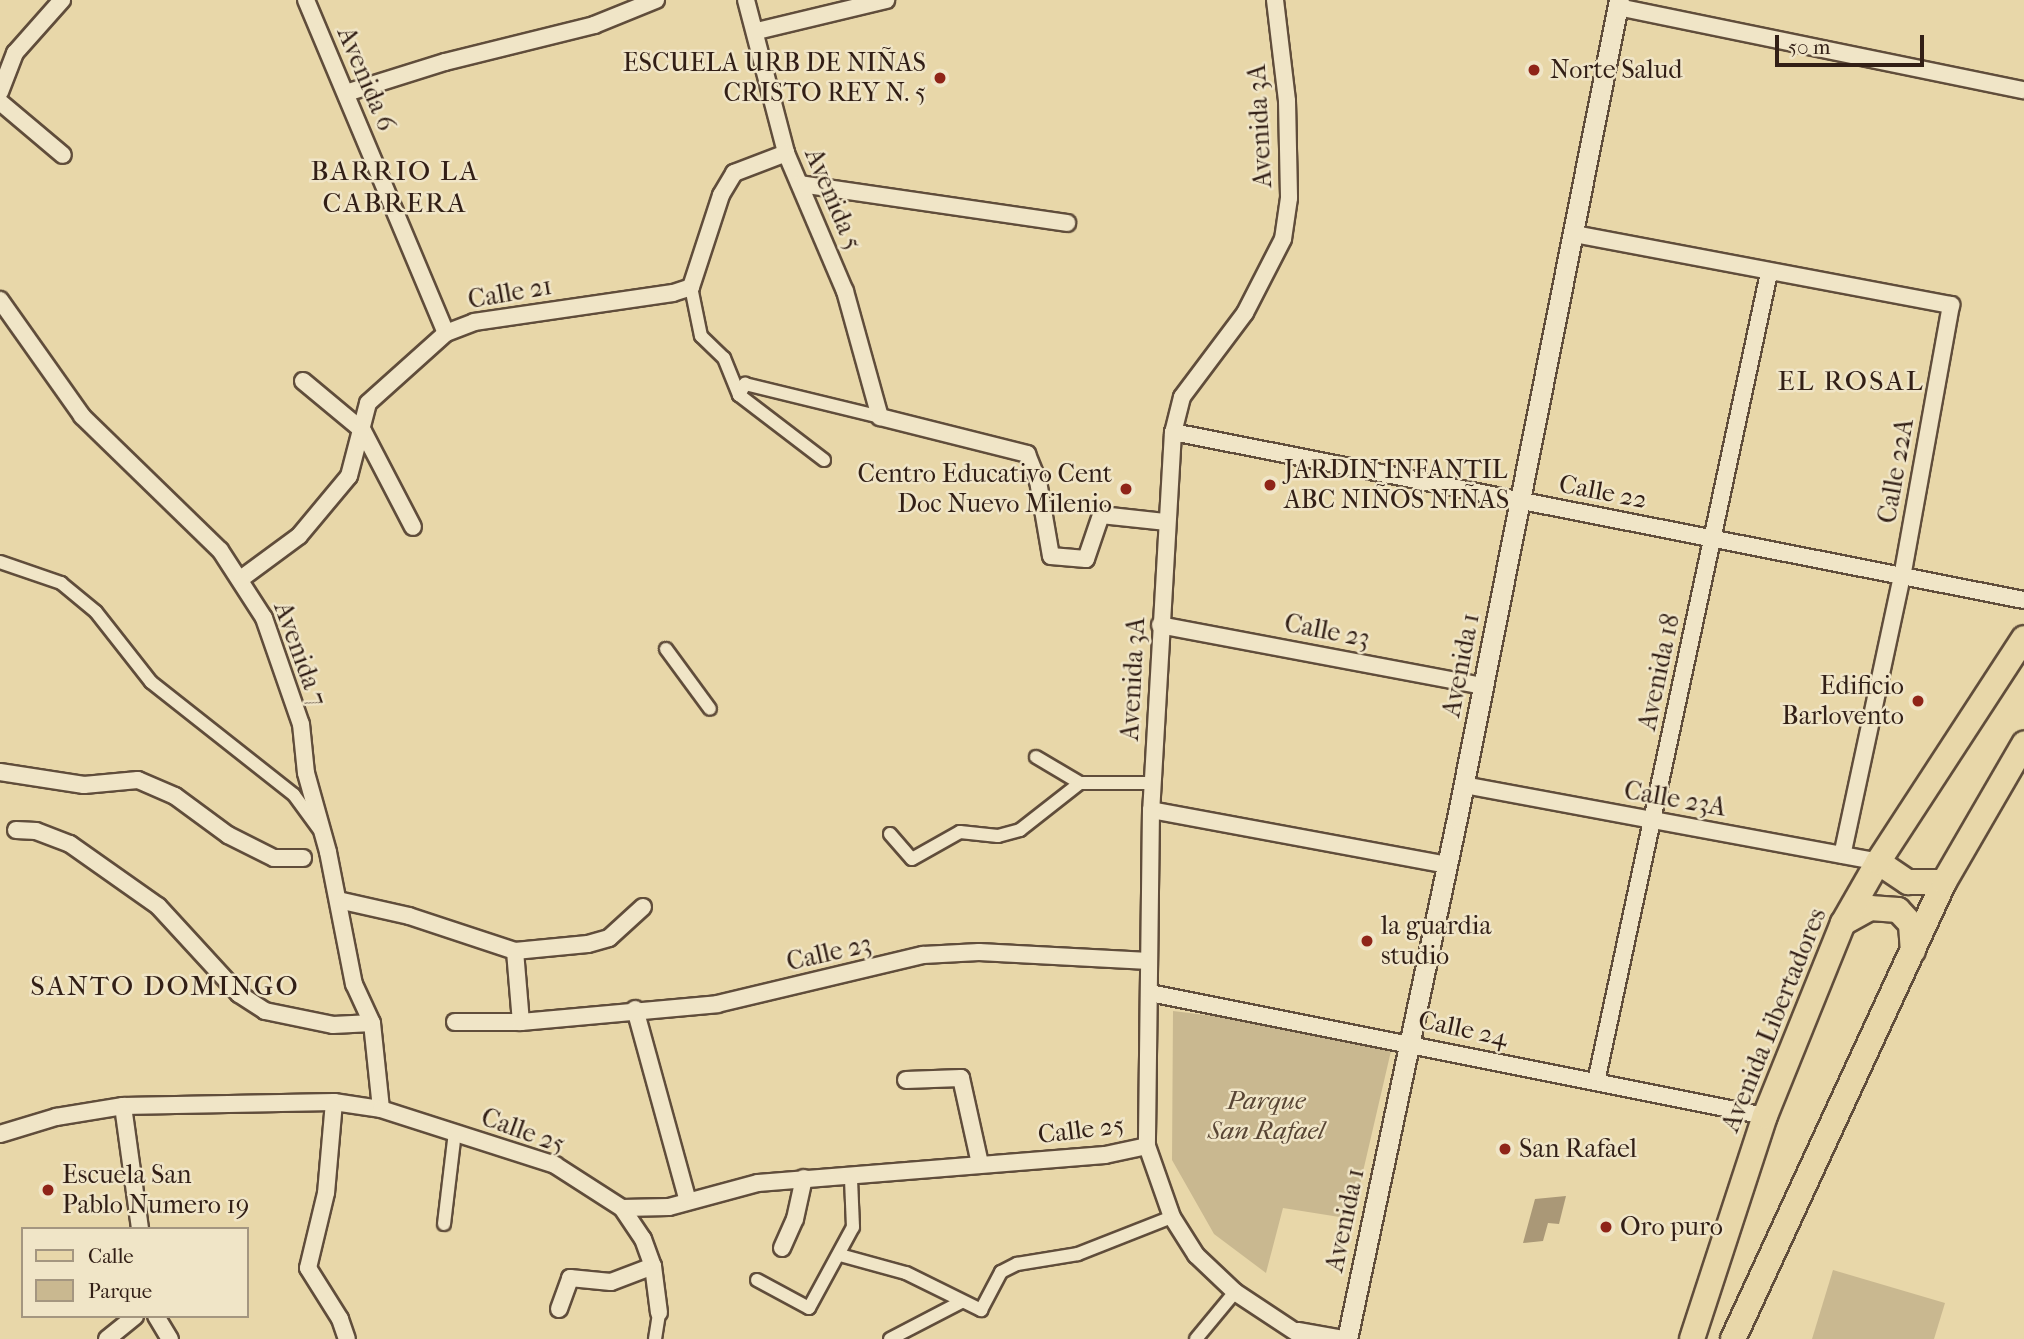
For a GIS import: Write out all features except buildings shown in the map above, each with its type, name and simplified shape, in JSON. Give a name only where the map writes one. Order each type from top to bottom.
[{"type":"main road","name":"Avenida Libertadores","points":[[1692,1339],[1765,1116],[1843,923],[1878,862],[2024,638]]},
{"type":"main road","points":[[1732,1339],[1944,882],[2024,744]]},
{"type":"main road","points":[[1878,862],[1908,883],[1944,882]]},
{"type":"main road","points":[[1843,923],[1870,908],[1898,910],[1911,924],[1912,952]]},
{"type":"street","points":[[0,92],[15,53],[62,0]]},
{"type":"street","name":"Avenida 6","points":[[306,0],[446,333]]},
{"type":"street","points":[[346,93],[445,62],[594,25],[631,4],[656,0]]},
{"type":"street","name":"Avenida 5","points":[[746,0],[757,31],[786,153],[850,304],[880,417]]},
{"type":"street","points":[[757,31],[886,0]]},
{"type":"street","name":"Avenida 3A","points":[[1275,0],[1287,101],[1289,198],[1283,239],[1245,313],[1182,397],[1173,432],[1165,522],[1151,810],[1147,1146],[1172,1217],[1196,1255],[1235,1292],[1302,1335],[1346,1339]]},
{"type":"street","points":[[1619,4],[2024,90]]},
{"type":"street","name":"Avenida 1","points":[[1346,1339],[1411,1044],[1464,785],[1619,4]]},
{"type":"street","points":[[0,102],[63,155]]},
{"type":"street","points":[[786,153],[734,173],[721,195],[691,287],[701,336],[724,358],[738,395],[824,460]]},
{"type":"street","points":[[800,184],[1067,223]]},
{"type":"street","name":"Calle 22A","points":[[1575,234],[1769,273],[1951,305],[1902,576],[1842,855]]},
{"type":"street","name":"Avenida 18","points":[[1596,1082],[1769,273]]},
{"type":"street","name":"Calle 21","points":[[242,578],[299,536],[349,477],[363,431],[368,402],[446,333],[474,321],[673,293],[691,287]]},
{"type":"street","name":"Avenida 7","points":[[0,300],[82,416],[220,550],[242,578],[264,618],[293,693],[319,830],[338,900],[354,984],[372,1023],[380,1109]]},
{"type":"street","points":[[303,381],[363,431],[413,527]]},
{"type":"street","points":[[738,395],[745,384],[1027,454],[1038,481],[1051,556],[1086,559],[1101,515],[1165,522]]},
{"type":"street","name":"Calle 22","points":[[1173,432],[2024,600]]},
{"type":"street","points":[[0,562],[61,583],[96,612],[150,682],[293,795],[319,830]]},
{"type":"street","name":"Calle 23","points":[[1160,625],[1484,687]]},
{"type":"street","points":[[666,649],[710,709]]},
{"type":"street","points":[[1035,757],[1080,783],[1153,783]]},
{"type":"street","points":[[1,769],[85,785],[138,780],[175,796],[228,835],[274,858],[303,858]]},
{"type":"street","points":[[890,834],[912,859],[960,832],[998,836],[1020,830],[1080,783]]},
{"type":"street","name":"Calle 23A","points":[[1464,785],[1878,862]]},
{"type":"street","points":[[1151,810],[1447,865]]},
{"type":"street","points":[[16,830],[36,831],[70,844],[158,906],[239,994],[265,1011],[333,1025],[372,1023]]},
{"type":"street","points":[[338,900],[409,916],[515,951],[588,944],[609,938],[643,907]]},
{"type":"street","points":[[515,951],[521,1022]]},
{"type":"street","name":"Calle 23","points":[[454,1022],[521,1022],[635,1009],[717,1004],[923,955],[979,952],[1149,961]]},
{"type":"street","name":"Calle 24","points":[[1150,993],[1765,1116]]},
{"type":"street","points":[[635,1009],[688,1201]]},
{"type":"street","points":[[906,1080],[961,1078],[980,1164]]},
{"type":"street","points":[[334,1102],[326,1193],[308,1268],[340,1319],[346,1339]]},
{"type":"street","name":"Calle 25","points":[[0,1134],[56,1117],[123,1106],[334,1102],[380,1109],[555,1165],[622,1208],[669,1207],[758,1184],[804,1178],[851,1179],[980,1164],[1105,1155],[1147,1146]]},
{"type":"street","points":[[123,1106],[140,1227]]},
{"type":"street","points":[[444,1224],[455,1132]]},
{"type":"street","points":[[782,1248],[795,1219],[804,1178]]},
{"type":"street","points":[[757,1280],[809,1308],[841,1255],[853,1227],[851,1179]]},
{"type":"street","points":[[622,1208],[643,1239],[653,1266],[659,1312],[655,1339]]},
{"type":"street","points":[[841,1255],[906,1273],[981,1310],[1001,1272],[1017,1264],[1078,1254],[1172,1217]]},
{"type":"street","points":[[559,1309],[570,1278],[611,1282],[653,1266]]},
{"type":"street","points":[[1196,1339],[1235,1292]]},
{"type":"street","points":[[890,1339],[961,1302]]},
{"type":"street","points":[[107,1339],[133,1318]]},
{"type":"street","points":[[157,1318],[170,1339]]},
{"type":"street","points":[[1205,1325],[1205,1339]]},
{"type":"green space","name":"Parque San Rafael","points":[[1173,1011],[1394,1038],[1352,1219],[1283,1208],[1266,1273],[1214,1234],[1172,1160]]},
{"type":"green space","points":[[1833,1270],[1945,1303],[1934,1339],[1812,1339]]},
{"type":"shaded area","points":[[1566,1196],[1559,1224],[1548,1223],[1543,1241],[1523,1243],[1535,1199]]},
{"type":"place","name":"Norte Salud","points":[[1534,70]]},
{"type":"place","name":"ESCUELA URB DE NIÑAS CRISTO REY N. 5","points":[[940,78]]},
{"type":"place","name":"JARDIN INFANTIL ABC NIÑOS NIÑAS","points":[[1270,485]]},
{"type":"place","name":"Centro Educativo Cent Doc Nuevo Milenio","points":[[1126,489]]},
{"type":"place","name":"Edificio Barlovento","points":[[1918,701]]},
{"type":"place","name":"la guardia studio","points":[[1367,941]]},
{"type":"place","name":"San Rafael","points":[[1505,1149]]},
{"type":"place","name":"Escuela San Pablo Numero 19","points":[[48,1190]]},
{"type":"place","name":"Oro puro","points":[[1606,1227]]},
{"type":"district","name":"BARRIO LA CABRERA","points":[[395,187]]},
{"type":"district","name":"EL ROSAL","points":[[1851,381]]},
{"type":"district","name":"SANTO DOMINGO","points":[[165,986]]}]
